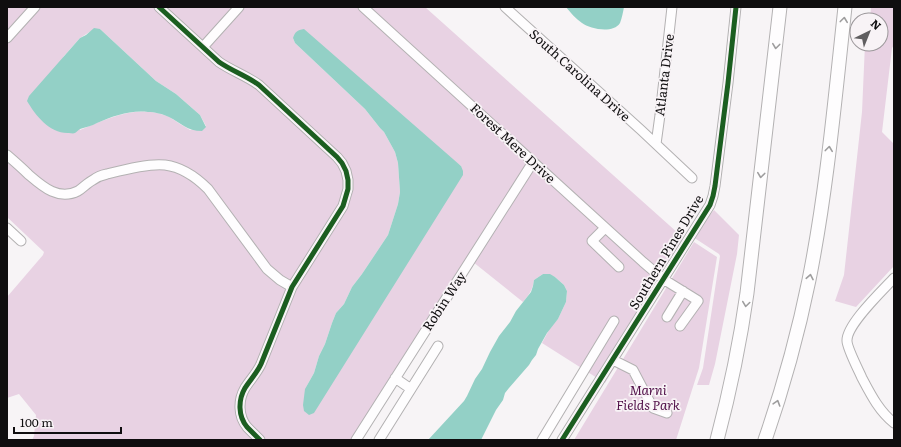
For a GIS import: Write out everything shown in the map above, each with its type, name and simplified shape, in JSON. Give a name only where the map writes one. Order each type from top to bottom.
[{"type":"highway","points":[[717,440],[734,372],[744,314],[780,7]]},
{"type":"highway","points":[[765,440],[788,365],[802,314],[809,280],[826,177],[845,7]]},
{"type":"street","points":[[7,38],[35,7]]},
{"type":"street","points":[[159,7],[219,62],[252,80],[266,91],[337,157],[346,171],[348,189],[344,206],[292,287],[259,369],[242,394],[240,402],[242,419],[246,426],[260,440]]},
{"type":"street","points":[[203,46],[239,7]]},
{"type":"street","name":"Forest Mere Drive","points":[[363,7],[643,262],[663,279],[698,301],[680,326]]},
{"type":"street","name":"South Carolina Drive","points":[[505,7],[656,144]]},
{"type":"street","name":"Atlanta Drive","points":[[656,144],[672,7]]},
{"type":"street","name":"Southern Pines Drive","points":[[562,440],[710,205],[715,186],[736,7]]},
{"type":"street","name":"Southern Pines Drive","points":[[656,144],[692,178]]},
{"type":"street","points":[[7,155],[44,187],[52,192],[62,194],[70,194],[78,191],[92,180],[107,174],[157,165],[166,165],[174,168],[196,179],[208,189],[273,276],[292,287]]},
{"type":"street","name":"Robin Way","points":[[356,440],[533,162]]},
{"type":"street","points":[[605,228],[592,241],[619,267]]},
{"type":"street","points":[[8,230],[21,241]]},
{"type":"street","points":[[894,278],[856,319],[850,331],[847,342],[871,395],[880,408],[894,423]]},
{"type":"street","points":[[667,317],[683,291]]},
{"type":"street","points":[[542,440],[614,321]]},
{"type":"street","points":[[379,440],[438,346]]},
{"type":"street","points":[[613,360],[633,370],[653,408],[667,413]]},
{"type":"street","points":[[395,378],[411,389]]},
{"type":"green space","points":[[7,7],[425,7],[688,242],[714,210],[739,235],[737,254],[715,364],[709,385],[697,385],[703,368],[720,256],[694,238],[691,240],[605,383],[542,343],[550,328],[558,319],[566,302],[567,291],[564,285],[555,277],[543,274],[534,280],[530,292],[523,302],[473,262],[356,440],[32,440],[34,436],[36,415],[19,394],[7,398],[7,297],[44,252],[7,217]],"holes":[[[100,29],[156,81],[176,94],[200,115],[206,126],[190,130],[168,116],[155,113],[133,112],[122,114],[80,130],[61,61],[80,38],[91,31]],[[293,38],[461,166],[305,389],[314,373],[336,313],[344,304],[352,287],[388,235],[398,204],[400,192],[398,163],[395,152],[384,132],[365,109],[295,43]]]},
{"type":"green space","points":[[871,7],[894,7],[894,45],[892,48],[882,132],[894,144],[894,266],[856,307],[835,301],[844,275],[862,112],[865,52],[889,52],[889,12],[871,12]]},
{"type":"green space","name":"Marni Fields Park","points":[[694,242],[717,257],[699,368],[676,440],[574,440]]},
{"type":"shaded area","points":[[566,7],[624,7],[620,23],[617,26],[607,29],[596,29],[582,23]]},
{"type":"shaded area","points":[[94,28],[100,29],[156,81],[176,94],[200,115],[206,127],[202,131],[192,130],[173,119],[153,112],[128,113],[116,116],[80,129],[76,133],[62,133],[44,123],[27,101],[29,96],[80,38]]},
{"type":"shaded area","points":[[304,29],[461,166],[463,171],[463,175],[314,413],[309,415],[304,411],[303,405],[305,389],[314,373],[336,313],[344,304],[352,287],[388,235],[398,204],[400,192],[398,163],[395,152],[384,132],[365,109],[295,43],[293,38],[295,34]]},
{"type":"shaded area","points":[[543,274],[550,274],[564,285],[567,291],[566,302],[558,319],[547,333],[536,355],[505,393],[503,400],[496,410],[481,440],[428,440],[464,401],[499,336],[531,292],[534,280]]},
{"type":"cycle path","points":[[159,7],[219,62],[259,85],[337,157],[346,171],[348,189],[343,206],[292,287],[261,364],[245,388],[241,398],[240,408],[244,423],[260,440]]},
{"type":"cycle path","points":[[562,440],[710,205],[715,186],[736,7]]}]
